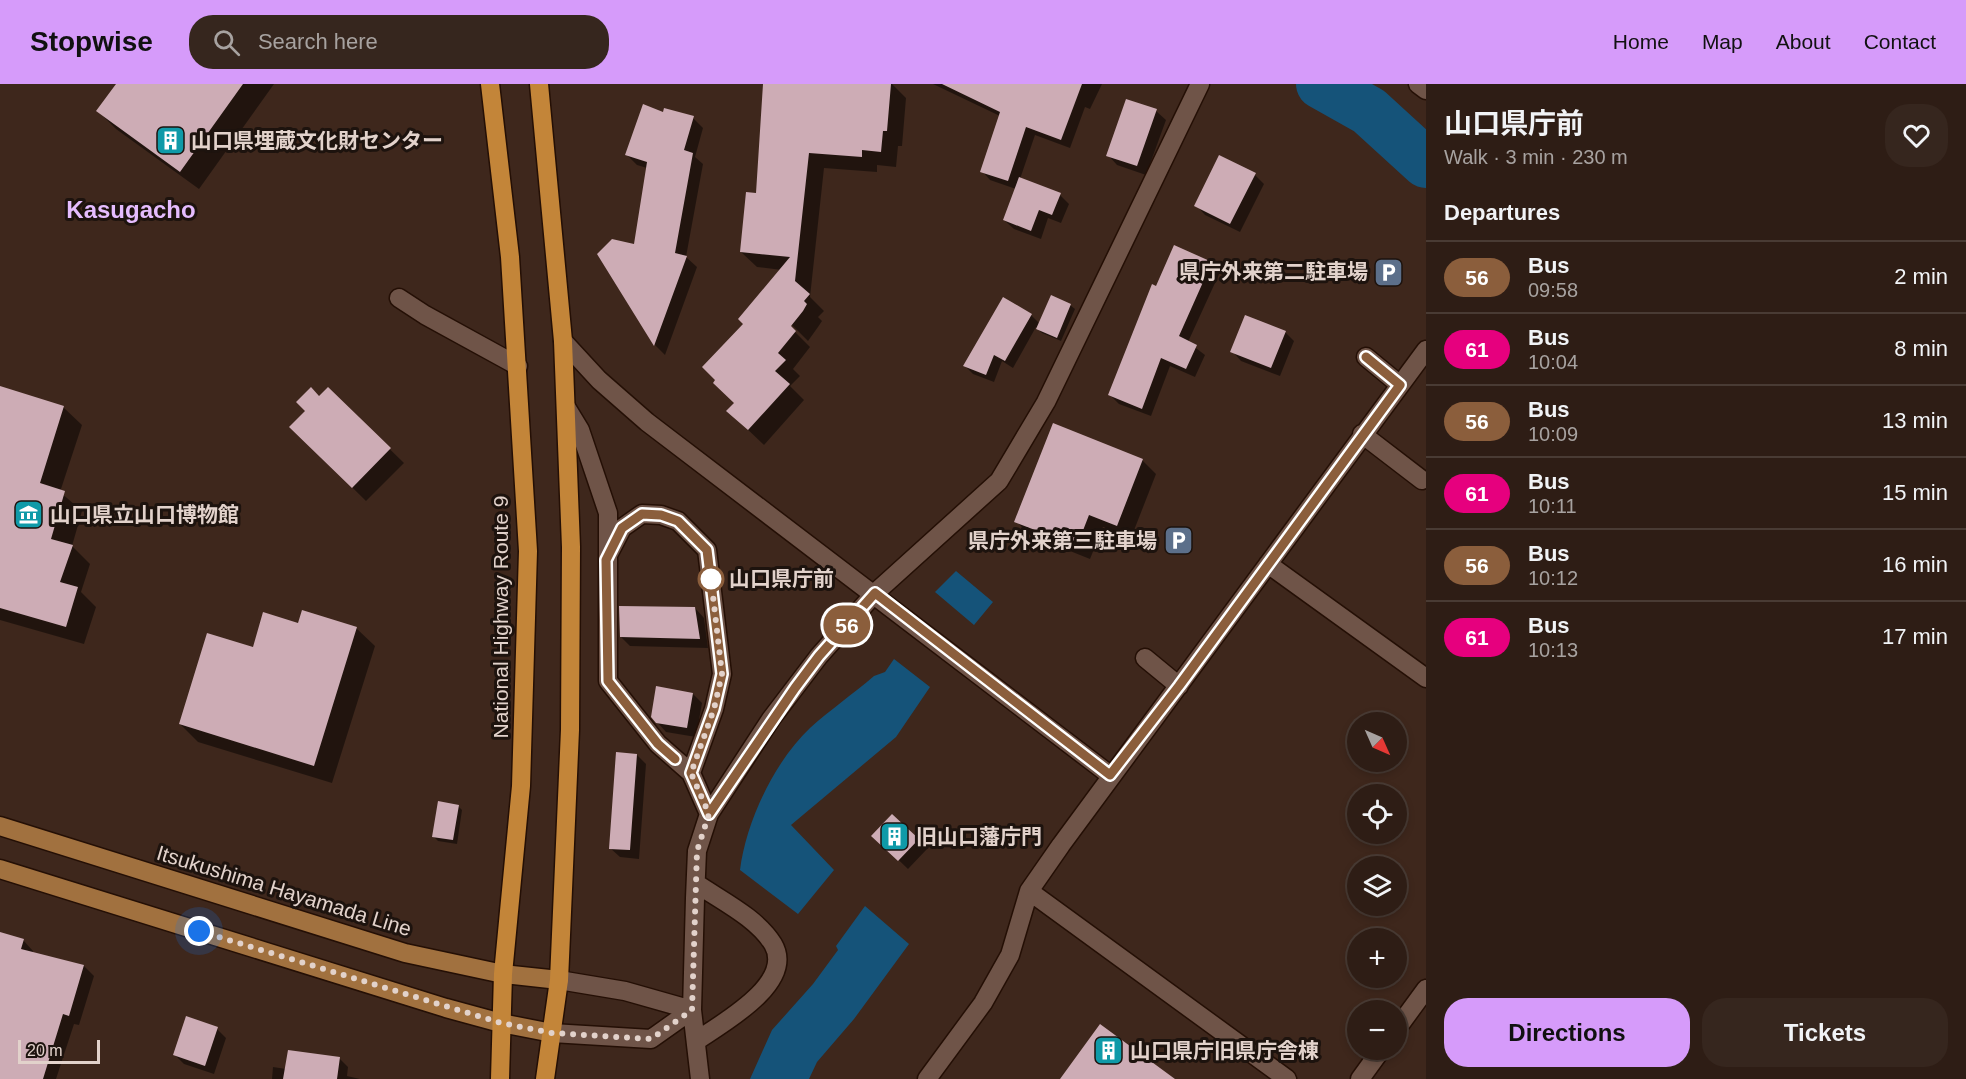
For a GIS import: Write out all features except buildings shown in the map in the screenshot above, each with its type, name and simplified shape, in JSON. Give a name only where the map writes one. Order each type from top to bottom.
[{"type":"highway","name":"National Highway Route 9","points":[[490,84],[510,257],[528,552],[521,786],[503,974],[500,1079]]},
{"type":"highway","points":[[538,84],[563,341],[571,547],[570,730],[559,980],[545,1079]]},
{"type":"main road","name":"Itsukushima Hayamada Line","points":[[0,826],[405,953],[503,974],[559,980]]},
{"type":"main road","points":[[0,869],[501,1023],[552,1033]]},
{"type":"street","points":[[479,84],[492,104]]},
{"type":"street","points":[[699,1079],[692,1010],[697,851],[709,814],[771,720],[819,656],[875,593],[999,481],[1046,402],[1200,84]]},
{"type":"street","points":[[1418,84],[1426,90]]},
{"type":"street","points":[[399,298],[425,315],[518,366]]},
{"type":"street","points":[[563,341],[599,380],[647,422],[875,593],[1110,775]]},
{"type":"street","points":[[927,1079],[983,1003],[1010,955],[1029,891],[1110,775],[1179,686],[1362,434],[1426,350]]},
{"type":"street","points":[[1366,357],[1400,385]]},
{"type":"street","points":[[566,407],[580,430],[608,513],[606,560],[608,681],[658,744],[691,773],[709,814]]},
{"type":"street","points":[[1362,434],[1422,480]]},
{"type":"street","points":[[606,560],[622,528],[642,514],[661,515],[678,521],[707,550],[722,674],[714,709],[691,773]]},
{"type":"street","points":[[1268,564],[1426,678]]},
{"type":"street","points":[[1145,658],[1179,686]]},
{"type":"street","points":[[696,1041],[753,1000],[767,987],[777,968],[774,945],[751,921],[697,884]]},
{"type":"street","points":[[1029,891],[1287,1079]]},
{"type":"street","points":[[559,980],[625,991],[692,1010]]},
{"type":"street","points":[[1407,1015],[1426,990]]},
{"type":"street","points":[[552,1033],[651,1039],[692,1010]]},
{"type":"street","points":[[1360,1079],[1374,1060]]},
{"type":"water","points":[[956,571],[993,602],[974,625],[935,592]]},
{"type":"water","points":[[894,659],[930,687],[896,737],[791,825],[834,870],[798,914],[740,870],[748,832],[755,813],[774,775],[797,742],[818,721],[874,676],[885,672]]},
{"type":"water","points":[[865,906],[909,944],[854,1019],[817,1062],[809,1079],[750,1079],[772,1030],[813,984],[838,950],[836,946]]},
{"type":"waterway","points":[[1321,84],[1369,111],[1426,163]]},
{"type":"bus line","name":"56","points":[[675,759],[658,744],[608,681],[606,560],[622,528],[642,514],[661,515],[678,521],[707,550],[722,674],[714,709],[691,773],[709,814],[771,720],[819,656],[875,593],[1110,775],[1179,686],[1400,385],[1366,357]]},
{"type":"place","name":"山口県埋蔵文化財センター","points":[[170,141]]},
{"type":"place","name":"県庁外来第二駐車場","points":[[1389,272]]},
{"type":"place","name":"山口県立山口博物館","points":[[29,515]]},
{"type":"place","name":"県庁外来第三駐車場","points":[[1178,541]]},
{"type":"place","name":"山口県庁前","points":[[711,579]]},
{"type":"place","name":"旧山口藩庁門","points":[[895,837]]},
{"type":"place","name":"山口県庁旧県庁舎棟","points":[[1109,1051]]},
{"type":"district","name":"Kasugacho","points":[[131,210]]},
{"type":"route","points":[[199,931],[501,1023],[552,1033],[651,1039],[692,1010],[697,851],[709,814],[691,773],[714,709],[722,674],[711,579]]}]
